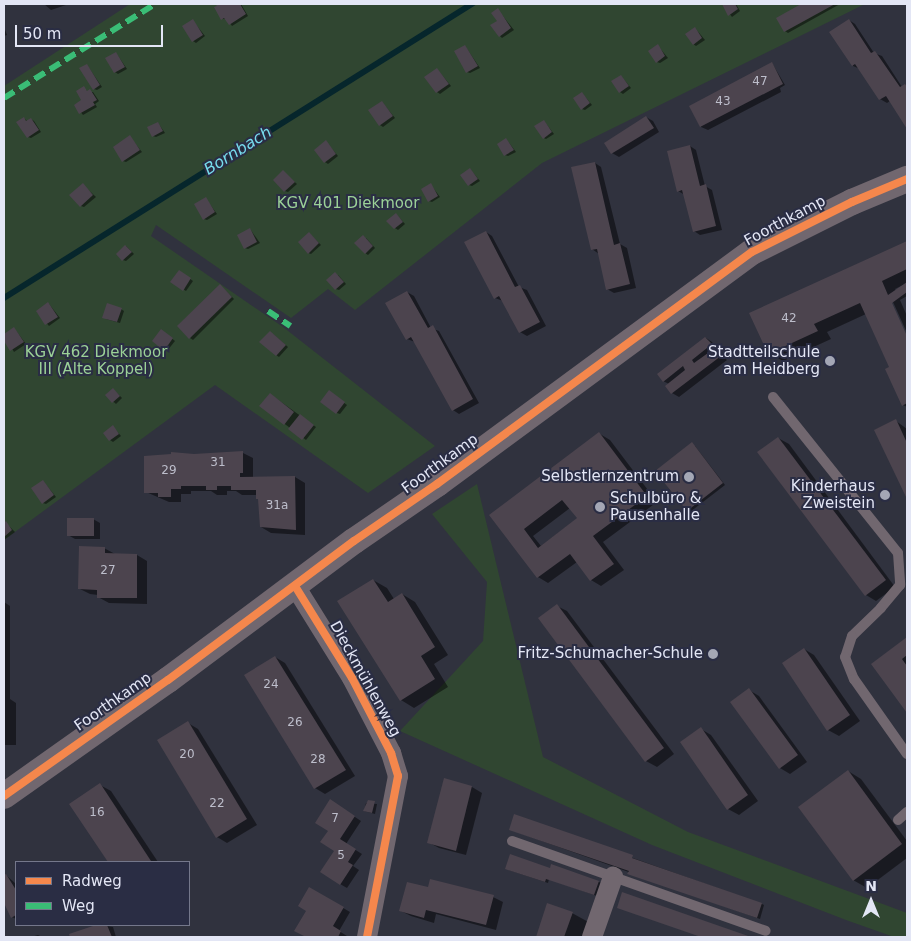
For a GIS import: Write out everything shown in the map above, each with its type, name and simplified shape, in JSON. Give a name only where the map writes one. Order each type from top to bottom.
[{"type":"street","name":"Foorthkamp","points":[[4,796],[168,680],[752,252],[852,202],[907,179]]},
{"type":"street","name":"Dieckmühlenweg","points":[[295,586],[352,678],[391,753],[398,776],[367,937]]},
{"type":"street","points":[[592,937],[613,877]]},
{"type":"lane","points":[[773,397],[898,553],[900,585],[881,608],[852,636],[845,658],[854,679],[907,754]]},
{"type":"lane","points":[[898,820],[907,812]]},
{"type":"lane","points":[[512,841],[766,931]]},
{"type":"green space","points":[[130,4],[865,4],[542,163],[355,310],[328,289],[291,318],[156,225],[151,236],[283,327],[435,446],[368,493],[215,385],[4,540],[4,86]]},
{"type":"green space","points":[[477,484],[543,757],[688,832],[907,913],[907,937],[894,937],[846,920],[652,845],[400,731],[483,641],[487,582],[432,514]]},
{"type":"building","points":[[215,4],[240,4],[246,14],[229,25],[224,18],[221,20],[214,7],[217,6]]},
{"type":"building","points":[[722,4],[735,4],[738,9],[728,16]]},
{"type":"building","points":[[801,4],[835,4],[784,32],[776,18]]},
{"type":"building","points":[[498,8],[511,28],[499,37],[490,25],[497,21],[491,13]]},
{"type":"building","points":[[193,19],[203,35],[192,42],[182,26]]},
{"type":"building","points":[[849,19],[871,53],[875,51],[900,87],[905,84],[907,87],[907,129],[886,96],[879,100],[855,64],[852,66],[829,32]]},
{"type":"building","points":[[695,27],[702,38],[693,45],[685,34]]},
{"type":"building","points":[[658,44],[665,56],[656,63],[648,51]]},
{"type":"building","points":[[465,45],[478,66],[466,73],[454,51]]},
{"type":"building","points":[[116,52],[125,67],[114,73],[105,58]]},
{"type":"building","points":[[772,62],[783,84],[700,127],[689,106]]},
{"type":"building","points":[[87,64],[100,85],[93,90],[79,68]]},
{"type":"building","points":[[437,68],[449,84],[436,93],[424,77]]},
{"type":"building","points":[[621,75],[629,86],[619,93],[611,81]]},
{"type":"building","points":[[84,86],[87,91],[90,89],[97,100],[93,102],[95,105],[79,114],[74,105],[81,100],[76,91]]},
{"type":"building","points":[[582,92],[590,103],[581,110],[573,98]]},
{"type":"building","points":[[382,101],[393,116],[379,126],[368,110]]},
{"type":"building","points":[[646,116],[654,128],[611,154],[604,143]]},
{"type":"building","points":[[24,117],[26,121],[31,118],[39,130],[27,138],[16,122]]},
{"type":"building","points":[[544,120],[552,132],[543,139],[534,126]]},
{"type":"building","points":[[158,122],[163,131],[152,137],[147,127]]},
{"type":"building","points":[[130,135],[140,150],[122,162],[113,147]]},
{"type":"building","points":[[506,138],[514,150],[504,156],[497,144]]},
{"type":"building","points":[[326,140],[336,154],[324,163],[314,150]]},
{"type":"building","points":[[690,145],[700,186],[706,184],[716,226],[693,232],[682,190],[677,192],[667,151]]},
{"type":"building","points":[[595,162],[614,245],[620,243],[630,284],[606,290],[597,249],[591,250],[571,167]]},
{"type":"building","points":[[470,168],[478,179],[468,186],[460,175]]},
{"type":"building","points":[[283,170],[295,182],[284,192],[273,180]]},
{"type":"building","points":[[83,183],[93,195],[80,207],[69,195]]},
{"type":"building","points":[[431,183],[438,196],[428,202],[421,189]]},
{"type":"building","points":[[206,197],[215,212],[203,220],[194,204]]},
{"type":"building","points":[[396,213],[403,222],[394,229],[386,221]]},
{"type":"building","points":[[250,228],[257,242],[244,249],[237,235]]},
{"type":"building","points":[[486,231],[515,287],[520,285],[540,322],[519,333],[499,296],[494,299],[464,242]]},
{"type":"building","points":[[309,232],[319,243],[308,254],[298,242]]},
{"type":"building","points":[[363,235],[373,246],[365,254],[354,243]]},
{"type":"building","points":[[907,241],[907,269],[882,281],[888,295],[907,282],[907,292],[892,303],[907,336],[907,403],[902,406],[885,369],[889,367],[860,303],[814,324],[818,331],[768,354],[749,313]]},
{"type":"building","points":[[125,245],[132,252],[122,261],[116,254]]},
{"type":"building","points":[[179,270],[191,278],[183,291],[170,282]]},
{"type":"building","points":[[335,272],[344,282],[335,290],[326,280]]},
{"type":"building","points":[[220,284],[232,297],[189,339],[177,326]]},
{"type":"building","points":[[407,291],[428,328],[433,325],[473,399],[452,411],[411,337],[406,340],[385,303]]},
{"type":"building","points":[[48,302],[58,317],[45,325],[36,311]]},
{"type":"building","points":[[107,303],[122,308],[117,322],[102,318]]},
{"type":"building","points":[[14,327],[24,342],[10,351],[4,341],[4,334]]},
{"type":"building","points":[[161,329],[173,338],[164,351],[152,341]]},
{"type":"building","points":[[270,331],[286,345],[276,356],[259,342]]},
{"type":"building","points":[[705,337],[712,344],[692,360],[694,363],[715,348],[721,356],[671,394],[665,386],[685,370],[683,366],[663,382],[657,374]]},
{"type":"building","points":[[113,388],[120,396],[112,403],[105,395]]},
{"type":"building","points":[[329,390],[345,402],[336,414],[320,402]]},
{"type":"building","points":[[270,393],[294,412],[284,425],[259,406]]},
{"type":"building","points":[[300,414],[314,425],[302,440],[288,429]]},
{"type":"building","points":[[896,419],[907,443],[907,499],[874,430]]},
{"type":"building","points":[[113,425],[119,434],[109,441],[103,433]]},
{"type":"building","name":"Schulbüro & Pausenhalle","points":[[599,432],[647,496],[593,536],[614,564],[590,581],[570,554],[537,578],[489,515]],"holes":[[[562,500],[577,518],[538,548],[524,529]]]},
{"type":"building","points":[[778,437],[886,580],[865,596],[757,452]]},
{"type":"building","name":"Selbstlernzentrum","points":[[692,442],[723,483],[687,511],[655,471]]},
{"type":"building","points":[[243,451],[243,473],[240,473],[240,477],[295,476],[296,530],[260,527],[256,490],[231,490],[231,486],[217,486],[217,490],[206,490],[206,486],[181,486],[181,489],[171,489],[171,497],[158,497],[158,493],[144,493],[144,456],[171,454],[171,452],[194,454]]},
{"type":"building","points":[[43,480],[54,495],[42,504],[31,488]]},
{"type":"building","points":[[67,518],[94,518],[94,536],[67,536]]},
{"type":"building","points":[[6,521],[12,530],[4,537],[4,523]]},
{"type":"building","points":[[79,546],[105,547],[105,553],[137,554],[137,598],[97,598],[97,590],[78,589]]},
{"type":"building","points":[[373,579],[388,602],[402,593],[435,647],[421,656],[435,679],[400,701],[337,601]]},
{"type":"building","points":[[557,604],[664,748],[645,762],[538,618]]},
{"type":"building","points":[[907,637],[907,655],[902,659],[907,666],[907,713],[871,664]]},
{"type":"building","points":[[804,648],[850,715],[827,731],[782,663]]},
{"type":"building","points":[[275,656],[346,770],[314,789],[244,675]]},
{"type":"building","points":[[749,688],[798,755],[779,769],[730,702]]},
{"type":"building","points":[[188,721],[247,819],[216,838],[157,740]]},
{"type":"building","points":[[701,727],[748,795],[727,810],[680,742]]},
{"type":"building","points":[[848,770],[902,844],[853,881],[798,807]]},
{"type":"building","points":[[444,778],[472,786],[456,851],[427,843]]},
{"type":"building","points":[[100,783],[151,861],[107,861],[69,804]]},
{"type":"building","points":[[330,799],[355,816],[340,839],[356,849],[348,862],[353,865],[340,885],[320,872],[334,851],[320,842],[328,831],[315,823]]},
{"type":"building","points":[[368,800],[375,801],[372,813],[363,811]]},
{"type":"building","points":[[514,814],[633,855],[632,858],[762,903],[757,918],[627,874],[629,871],[509,830]]},
{"type":"building","points":[[510,854],[550,868],[551,864],[599,881],[594,895],[546,879],[545,882],[505,869]]},
{"type":"building","points":[[6,874],[15,888],[15,916],[11,918],[4,903],[4,875]]},
{"type":"building","points":[[430,879],[494,895],[486,925],[426,910],[424,918],[399,911],[407,882],[428,887]]},
{"type":"building","points":[[309,887],[344,907],[333,926],[341,931],[338,937],[306,937],[294,931],[306,911],[298,906]]},
{"type":"building","points":[[622,892],[751,937],[701,937],[617,908]]},
{"type":"building","points":[[547,903],[573,912],[564,937],[536,937]]},
{"type":"building","points":[[93,926],[107,926],[112,937],[70,937],[69,934]]},
{"type":"waterway","name":"Bornbach","points":[[4,298],[472,4]]},
{"type":"marked path","points":[[4,98],[155,4]]},
{"type":"marked path","points":[[268,311],[290,326]]},
{"type":"cycle path","points":[[4,796],[168,680],[354,541],[437,484],[752,252],[852,202],[907,179]]},
{"type":"cycle path","points":[[295,586],[352,678],[391,753],[398,776],[367,937]]},
{"type":"place","name":"Stadtteilschule am Heidberg","points":[[830,361]]},
{"type":"place","name":"Selbstlernzentrum","points":[[689,477]]},
{"type":"place","name":"Kinderhaus Zweistein","points":[[885,495]]},
{"type":"place","name":"Schulbüro & Pausenhalle","points":[[600,507]]},
{"type":"place","name":"Fritz-Schumacher-Schule","points":[[713,654]]},
{"type":"park label","name":"KGV 401 Diekmoor","points":[[348,204]]},
{"type":"park label","name":"KGV 462 Diekmoor III (Alte Koppel)","points":[[96,360]]}]
